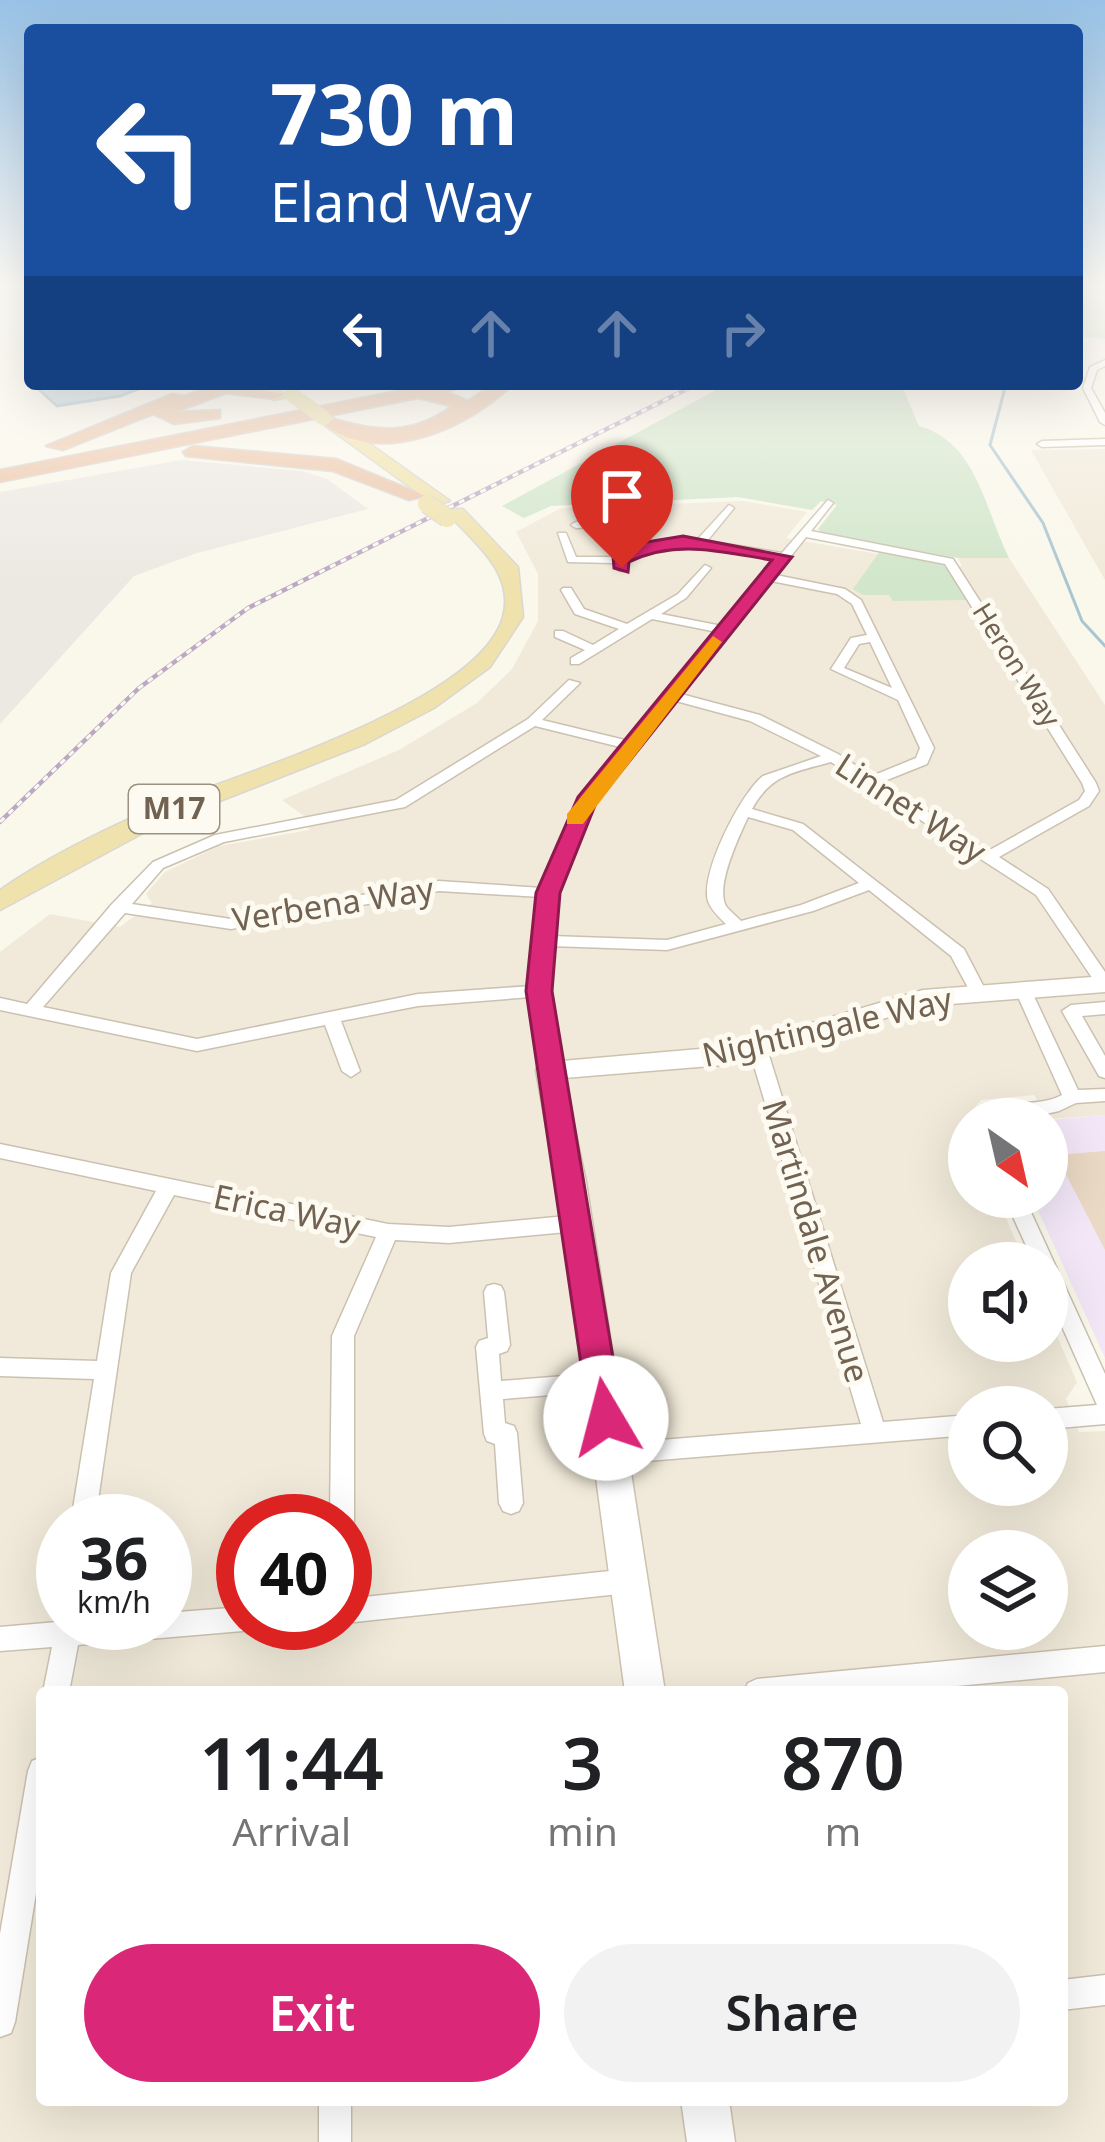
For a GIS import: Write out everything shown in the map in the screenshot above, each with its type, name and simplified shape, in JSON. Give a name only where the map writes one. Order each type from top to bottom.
[{"type":"highway","points":[[0,468],[203,390]]},
{"type":"highway","points":[[217,390],[160,413],[238,420]]},
{"type":"highway","points":[[101,457],[364,390],[454,398],[463,406],[395,439],[371,438],[321,422]]},
{"type":"highway","points":[[0,468],[373,390]]},
{"type":"highway","points":[[0,468],[408,390]]},
{"type":"highway","points":[[434,503],[401,462],[405,449],[477,408],[497,390]]},
{"type":"highway","points":[[41,450],[238,420]]},
{"type":"highway","points":[[238,420],[213,444],[311,453],[326,443],[321,422]]},
{"type":"highway","points":[[0,468],[175,451],[320,462],[373,475],[434,503]]},
{"type":"main road","name":"M17","points":[[0,902],[132,828],[357,736],[457,674],[480,647],[494,618],[497,587],[489,561],[434,503],[279,390]]},
{"type":"street","points":[[1088,383],[1088,393],[1105,422]]},
{"type":"street","points":[[1088,393],[1105,395]]},
{"type":"street","points":[[1042,444],[1105,442]]},
{"type":"street","points":[[644,1686],[539,991],[548,893],[577,815],[628,745],[829,502]]},
{"type":"street","points":[[701,541],[729,508]]},
{"type":"street","points":[[698,517],[718,520]]},
{"type":"street","points":[[576,525],[626,519],[634,540],[646,547]]},
{"type":"street","name":"Heron Way","points":[[803,533],[939,558],[955,566],[1090,783],[1092,790],[1084,803],[988,857]]},
{"type":"street","points":[[562,536],[572,560],[621,564],[646,547],[701,541],[783,557]]},
{"type":"street","points":[[574,661],[682,596],[705,568]]},
{"type":"street","points":[[767,577],[850,594],[873,638],[926,755],[872,781]]},
{"type":"street","points":[[567,590],[579,610],[627,628]]},
{"type":"street","points":[[650,615],[723,630]]},
{"type":"street","points":[[559,634],[595,650]]},
{"type":"street","points":[[873,638],[855,641],[837,669],[903,698]]},
{"type":"street","points":[[30,1011],[142,877],[198,844],[400,804],[533,722],[574,683]]},
{"type":"street","name":"Linnet Way","points":[[670,695],[755,718],[833,757],[988,857],[1052,900],[1105,984]]},
{"type":"street","points":[[533,722],[628,745]]},
{"type":"street","points":[[738,927],[719,906],[716,892],[730,841],[746,812],[768,779],[833,757]]},
{"type":"street","points":[[746,812],[798,827],[958,953],[979,993]]},
{"type":"street","points":[[542,940],[667,945],[871,884]]},
{"type":"street","name":"Verbena Way","points":[[118,907],[231,924],[439,886],[548,893]]},
{"type":"street","name":"Nightingale Way","points":[[549,1070],[712,1059],[911,1001],[1105,984]]},
{"type":"street","points":[[1023,990],[1072,1097]]},
{"type":"street","points":[[0,1004],[196,1045],[431,998],[539,991]]},
{"type":"street","points":[[1105,1008],[1078,1010],[1071,1017],[1105,1072]]},
{"type":"street","points":[[331,1017],[351,1071]]},
{"type":"street","name":"Martindale Avenue","points":[[758,1049],[875,1433]]},
{"type":"street","points":[[1068,1099],[1105,1095]]},
{"type":"street","name":"Erica Way","points":[[0,1151],[388,1232],[449,1235],[577,1222]]},
{"type":"street","points":[[87,1494],[124,1261],[169,1186]]},
{"type":"street","points":[[343,1494],[343,1336],[388,1232]]},
{"type":"street","points":[[494,1292],[499,1346],[487,1346],[495,1434],[506,1433],[511,1503]]},
{"type":"street","points":[[1068,1316],[1105,1399]]},
{"type":"street","points":[[0,1367],[104,1370]]},
{"type":"street","points":[[492,1391],[601,1382]]},
{"type":"street","points":[[1068,1417],[1105,1414]]},
{"type":"street","points":[[610,1454],[948,1427]]},
{"type":"street","points":[[372,1608],[629,1581]]},
{"type":"street","points":[[0,1639],[36,1633]]},
{"type":"street","points":[[57,1686],[64,1650]]},
{"type":"street","points":[[820,1686],[1105,1659]]},
{"type":"street","points":[[0,2022],[6,1941],[36,1800]]},
{"type":"street","points":[[1068,1994],[1105,1990]]},
{"type":"street","points":[[334,2142],[335,2106]]},
{"type":"street","points":[[706,2106],[711,2142]]},
{"type":"shaded area","points":[[1105,449],[1105,580],[1031,450]]},
{"type":"shaded area","points":[[181,460],[302,471],[327,479],[368,509],[197,553],[134,576],[0,724],[0,492]]},
{"type":"shaded area","points":[[743,501],[807,512],[786,538],[947,566],[962,566],[958,558],[1009,558],[1105,705],[1105,1115],[1068,1118],[1068,1098],[948,1098],[948,1218],[1006,1218],[1016,1242],[948,1242],[948,1362],[1068,1361],[1077,1382],[1068,1396],[1068,1386],[948,1386],[948,1506],[1068,1506],[1068,1404],[1079,1432],[1105,1431],[1105,2142],[0,2142],[0,952],[50,914],[120,927],[152,903],[146,894],[165,872],[219,846],[309,830],[304,816],[282,800],[399,750],[477,703],[512,669],[538,621],[538,574],[516,532],[561,508]]},
{"type":"shaded area","points":[[1105,1115],[1105,1358],[1068,1276],[1068,1242],[1052,1242],[1042,1218],[1068,1218],[1068,1118]]},
{"type":"green space","points":[[716,390],[904,390],[919,426],[939,434],[967,462],[1009,558],[958,558],[823,534],[818,529],[837,505],[821,501],[812,510],[738,497],[551,506],[524,518],[502,506]]},
{"type":"green space","points":[[880,551],[947,566],[968,600],[893,601],[889,595],[863,595],[853,589]]},
{"type":"water","points":[[40,390],[136,390],[120,396],[57,406]]},
{"type":"building","points":[[1105,1151],[1105,1250],[1068,1178],[1068,1154]]},
{"type":"waterway","points":[[1004,390],[990,445],[1043,523],[1082,621],[1105,646]]},
{"type":"railway","points":[[0,822],[139,688],[248,608],[685,390]]},
{"type":"slow traffic","points":[[575,819],[628,745],[713,642]]},
{"type":"route","points":[[606,1418],[539,991],[548,893],[564,843],[585,802],[783,557],[683,541],[646,547],[620,560],[622,568]]}]
